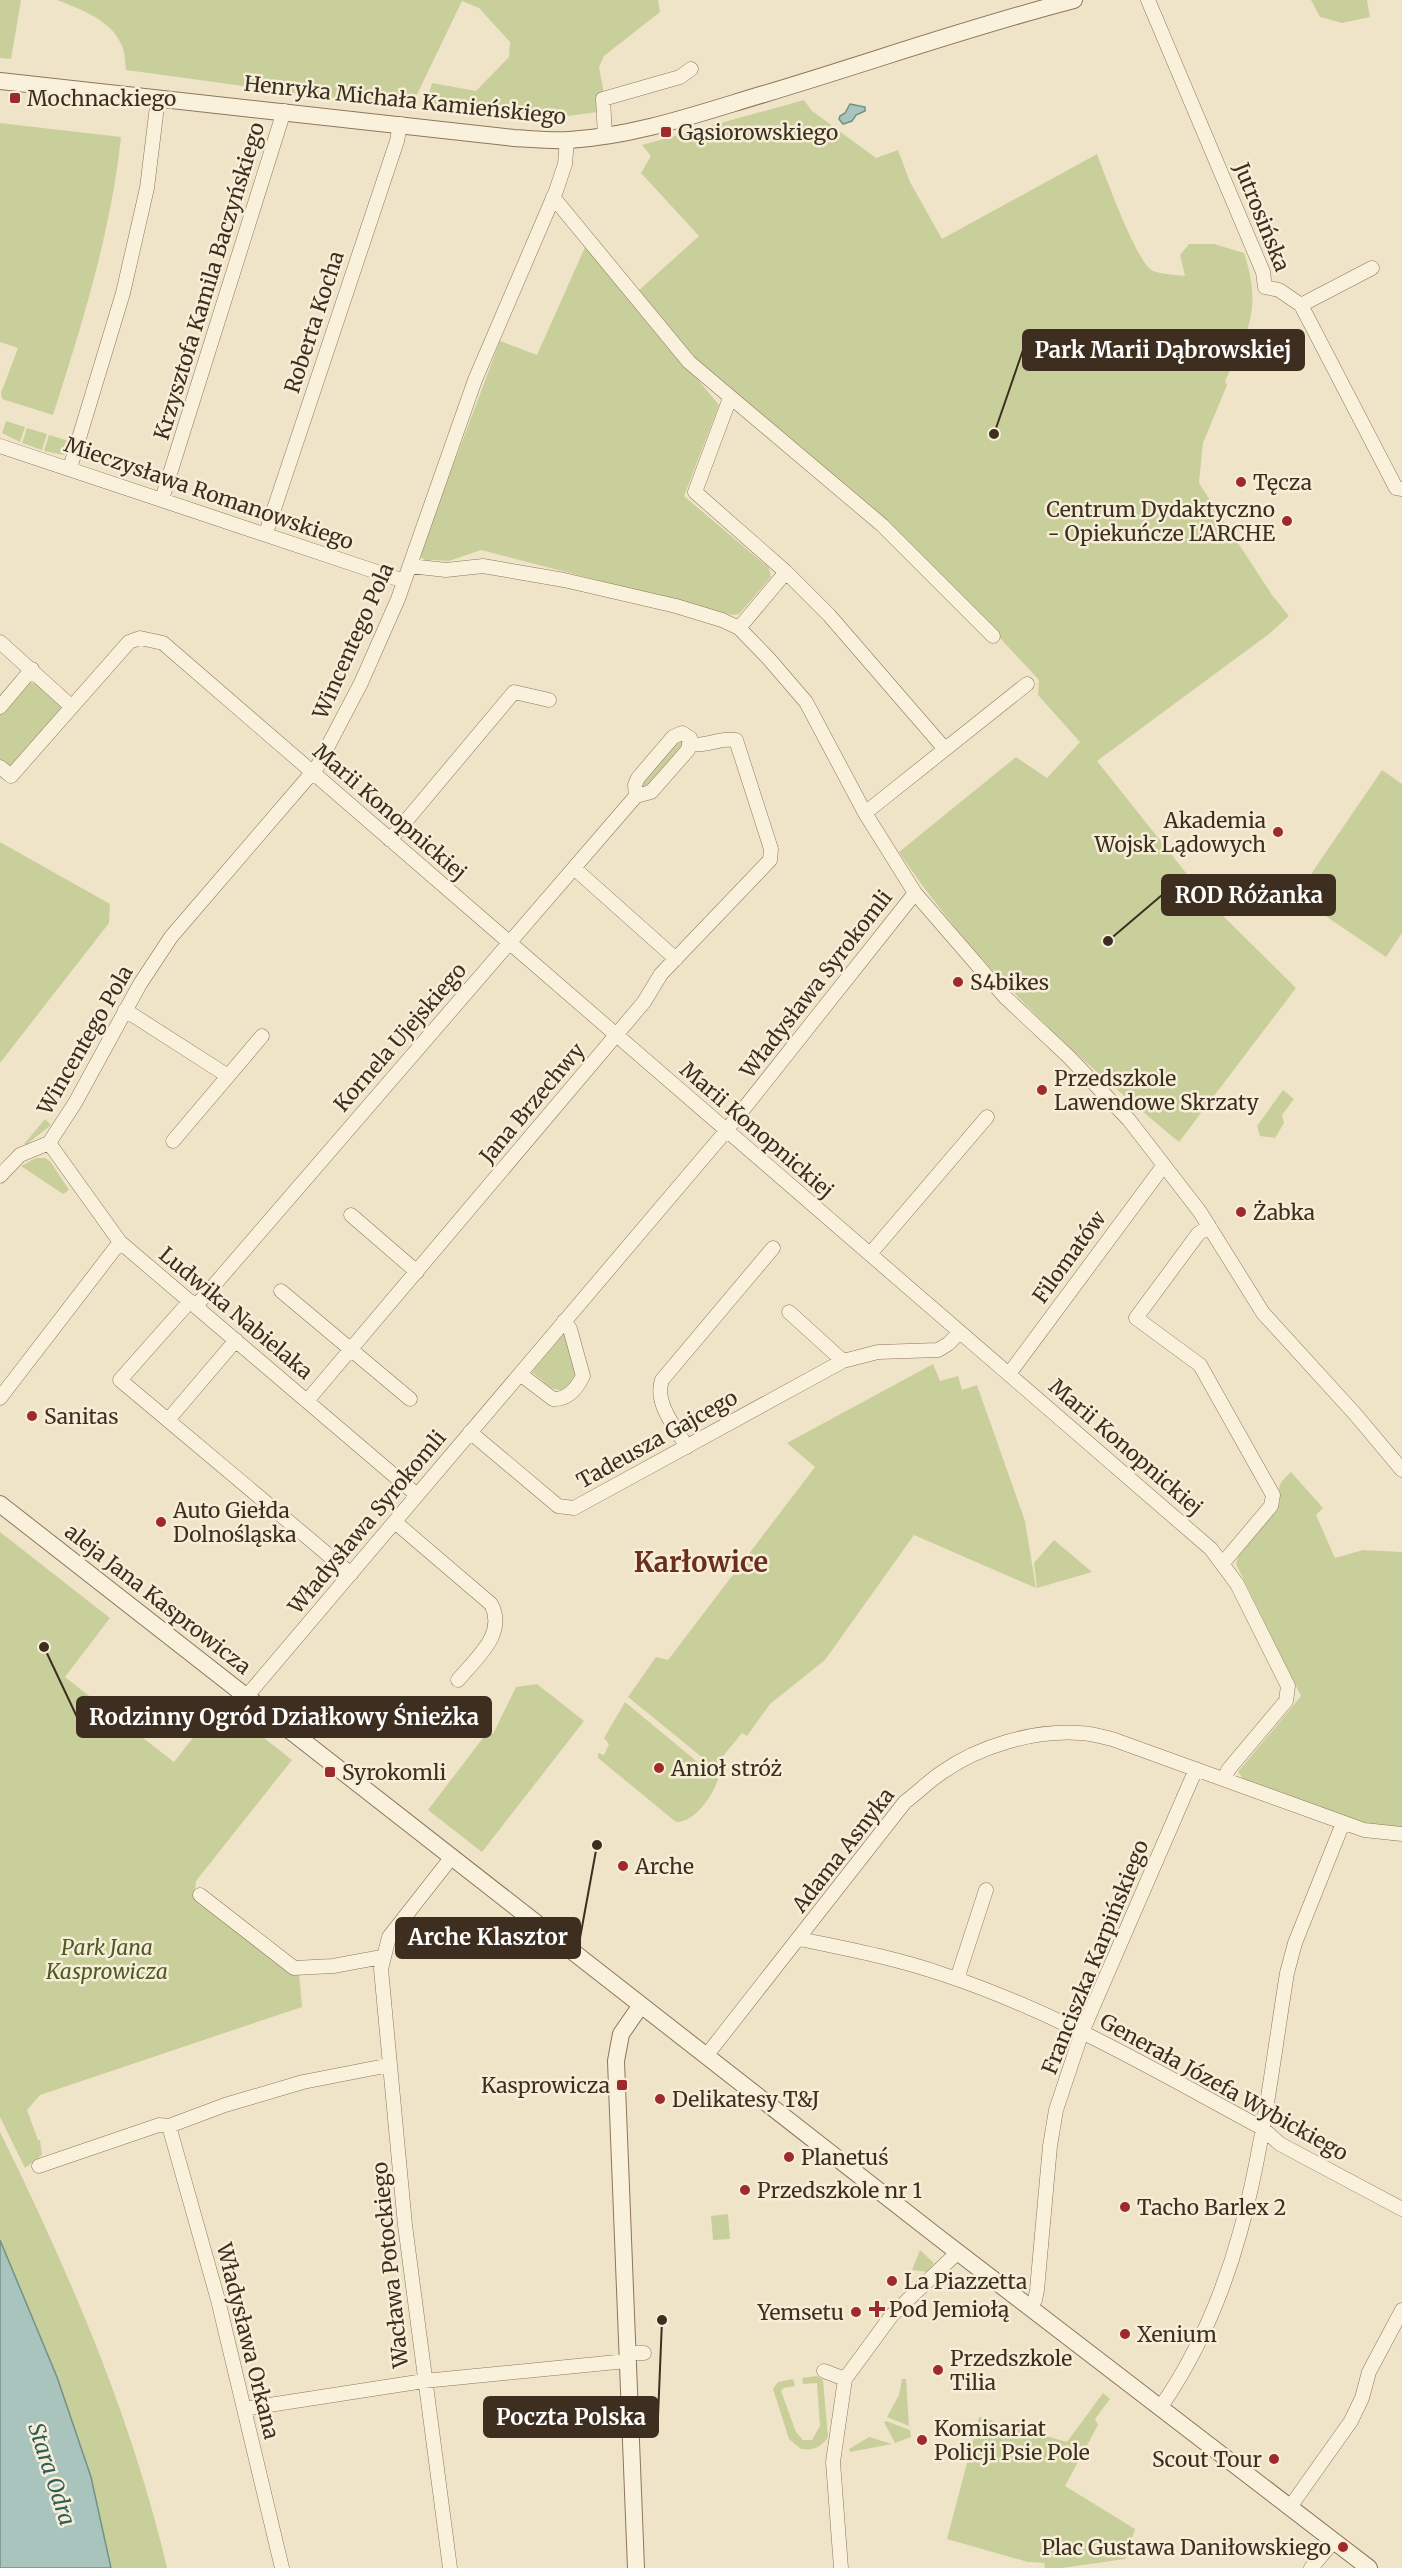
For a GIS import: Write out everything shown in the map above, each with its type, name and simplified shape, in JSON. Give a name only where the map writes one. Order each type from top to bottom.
[{"type":"street","name":"Henryka Michała Kamieńskiego","points":[[0,81],[514,138],[567,140],[605,136],[674,120],[832,74],[1006,17],[1074,0]]},
{"type":"street","name":"Jutrosińska","points":[[1148,0],[1263,272],[1266,287],[1280,290],[1301,305]]},
{"type":"street","points":[[605,136],[603,99],[680,77],[690,69]]},
{"type":"street","points":[[70,468],[123,293],[147,188],[158,98]]},
{"type":"street","name":"Krzysztofa Kamila Baczyńskiego","points":[[162,499],[284,111]]},
{"type":"street","name":"Roberta Kocha","points":[[266,533],[397,141],[400,124]]},
{"type":"street","name":"Wincentego Pola","points":[[0,1176],[20,1155],[49,1143],[75,1103],[125,1010],[184,921],[317,767],[361,683],[398,599],[476,380],[553,197],[565,164],[567,140]]},
{"type":"street","points":[[553,197],[676,346],[730,398],[882,525],[993,636]]},
{"type":"street","points":[[1372,268],[1301,305],[1396,488],[1402,489]]},
{"type":"street","points":[[730,398],[695,492],[786,572],[836,622],[944,748]]},
{"type":"street","name":"Mieczysława Romanowskiego","points":[[0,446],[404,580]]},
{"type":"street","points":[[410,566],[446,570],[483,566],[564,580],[676,606],[722,620],[739,628],[770,659],[806,702],[865,813],[915,893],[1005,997],[1069,1057],[1129,1120],[1209,1226],[1263,1312],[1402,1470]]},
{"type":"street","points":[[739,628],[786,572]]},
{"type":"street","name":"Marii Konopnickiej","points":[[72,707],[122,647],[140,638],[151,638],[163,643],[1208,1546],[1237,1584],[1288,1686],[1289,1694],[1286,1701],[1228,1770],[1225,1779]]},
{"type":"street","points":[[0,642],[72,707],[11,776],[0,767]]},
{"type":"street","points":[[0,706],[32,669]]},
{"type":"street","points":[[865,813],[1027,684]]},
{"type":"street","points":[[390,840],[514,692],[549,700]]},
{"type":"street","name":"Kornela Ujejskiego","points":[[168,1420],[120,1380],[193,1304],[636,796],[651,792],[688,750],[691,744],[690,738],[682,733],[673,737],[638,778],[634,785],[636,796]]},
{"type":"street","name":"Jana Brzechwy","points":[[307,1401],[616,1035],[676,959],[766,866],[772,855],[736,740],[730,739],[702,745],[691,744]]},
{"type":"street","points":[[574,868],[676,959]]},
{"type":"street","name":"Władysława Syrokomli","points":[[246,1697],[726,1131],[915,893]]},
{"type":"street","points":[[125,1010],[228,1076]]},
{"type":"street","points":[[173,1141],[262,1036]]},
{"type":"street","points":[[870,1254],[987,1118]]},
{"type":"street","name":"Ludwika Nabielaka","points":[[49,1143],[120,1242],[417,1496]]},
{"type":"street","name":"Filomatów","points":[[1009,1374],[1164,1165]]},
{"type":"street","points":[[351,1215],[417,1272]]},
{"type":"street","points":[[1209,1226],[1198,1234],[1136,1318],[1200,1365],[1273,1495],[1271,1506],[1223,1563]]},
{"type":"street","points":[[0,1398],[120,1242]]},
{"type":"street","points":[[687,1447],[660,1399],[659,1390],[662,1380],[773,1248]]},
{"type":"street","points":[[281,1291],[410,1399]]},
{"type":"street","points":[[789,1312],[843,1361]]},
{"type":"street","points":[[519,1374],[553,1399],[566,1397],[579,1385],[583,1376],[570,1329],[564,1322]]},
{"type":"street","name":"Tadeusza Gajcego","points":[[470,1432],[558,1506],[574,1508],[843,1361],[878,1352],[938,1350],[960,1332]]},
{"type":"street","points":[[236,1340],[168,1420],[351,1574]]},
{"type":"street","name":"aleja Jana Kasprowicza","points":[[0,1504],[451,1858],[1369,2568]]},
{"type":"street","points":[[395,1522],[491,1604],[495,1611],[496,1627],[493,1637],[458,1680]]},
{"type":"street","name":"Adama Asnyka","points":[[706,2056],[905,1803],[941,1773],[968,1758],[1009,1742],[1039,1735],[1081,1732],[1112,1739],[1364,1830],[1402,1834]]},
{"type":"street","name":"Franciszka Karpińskiego","points":[[1030,2307],[1036,2294],[1050,2146],[1056,2110],[1082,2032],[1196,1769]]},
{"type":"street","points":[[1160,2408],[1198,2346],[1222,2291],[1249,2204],[1287,1973],[1295,1942],[1343,1823]]},
{"type":"street","name":"Wacława Potockiego","points":[[450,2568],[405,2225],[381,1969],[382,1957],[389,1937],[451,1858]]},
{"type":"street","points":[[957,1979],[986,1890]]},
{"type":"street","points":[[200,1895],[294,1968],[333,1966],[382,1957]]},
{"type":"street","name":"Generała Józefa Wybickiego","points":[[800,1939],[888,1958],[957,1979],[1082,2032],[1262,2128],[1280,2144],[1402,2209]]},
{"type":"street","points":[[636,2568],[616,2061],[621,2034],[641,2005]]},
{"type":"street","points":[[39,2166],[159,2125],[169,2126],[225,2105],[303,2082],[390,2065]]},
{"type":"street","name":"Władysława Orkana","points":[[169,2126],[218,2300],[282,2568]]},
{"type":"street","points":[[841,2568],[834,2450],[845,2379],[892,2315],[958,2252]]},
{"type":"street","points":[[1290,2507],[1351,2421],[1362,2398],[1369,2372],[1402,2310]]},
{"type":"street","points":[[244,2409],[424,2381],[627,2357],[644,2353]]},
{"type":"street","points":[[824,2371],[845,2379]]},
{"type":"street","points":[[1311,2568],[1334,2541]]},
{"type":"green space","points":[[0,0],[21,0],[11,59],[0,58]]},
{"type":"green space","points":[[57,0],[658,0],[660,12],[604,56],[599,67],[604,94],[598,112],[560,117],[426,104],[432,83],[476,91],[509,57],[510,42],[479,8],[462,1],[410,109],[126,70],[122,46],[111,29],[94,17]]},
{"type":"green space","points":[[1311,0],[1367,0],[1370,17],[1342,23],[1320,17]]},
{"type":"green space","points":[[804,100],[812,111],[876,158],[898,150],[910,182],[942,239],[1097,154],[1130,236],[1146,265],[1153,271],[1185,276],[1180,255],[1189,244],[1214,244],[1244,253],[1252,289],[1250,319],[1241,348],[1225,381],[1227,385],[1203,443],[1199,483],[1272,595],[1289,616],[1269,634],[1097,761],[1210,903],[1296,988],[1179,1142],[1028,1008],[960,933],[899,852],[1016,757],[1047,778],[1080,742],[1038,695],[1039,680],[987,624],[698,363],[637,292],[699,236],[641,173],[651,156],[642,145]]},
{"type":"green space","points":[[0,123],[121,137],[103,243],[85,312],[53,415],[2,399],[1,393],[18,348],[0,342]]},
{"type":"green space","points":[[586,245],[719,405],[684,496],[769,568],[771,577],[739,614],[732,615],[481,550],[449,561],[426,561],[419,556],[500,341],[537,355]]},
{"type":"green space","points":[[6,421],[25,427],[20,442],[2,433]]},
{"type":"green space","points":[[27,428],[47,434],[42,450],[22,443]]},
{"type":"green space","points":[[49,435],[69,441],[68,452],[64,455],[44,451]]},
{"type":"green space","points":[[29,682],[41,685],[63,706],[62,710],[15,765],[6,765],[0,761],[0,713]]},
{"type":"green space","points":[[681,738],[686,745],[644,792],[638,782]]},
{"type":"green space","points":[[1382,770],[1402,784],[1402,933],[1386,957],[1296,896]]},
{"type":"green space","points":[[0,842],[110,904],[109,923],[0,1063]]},
{"type":"green space","points":[[1283,1090],[1294,1099],[1282,1115],[1284,1123],[1275,1138],[1260,1136],[1257,1126]]},
{"type":"green space","points":[[45,1119],[51,1125],[24,1144]]},
{"type":"green space","points":[[36,1158],[45,1158],[50,1161],[69,1190],[63,1194],[21,1166]]},
{"type":"green space","points":[[565,1335],[578,1374],[575,1381],[563,1391],[551,1388],[532,1372]]},
{"type":"green space","points":[[933,1364],[940,1381],[958,1376],[962,1390],[977,1385],[1025,1521],[1036,1588],[914,1535],[825,1660],[770,1704],[747,1736],[742,1733],[714,1767],[628,1697],[656,1657],[668,1660],[815,1467],[787,1443]]},
{"type":"green space","points":[[1291,1472],[1323,1508],[1316,1515],[1335,1558],[1363,1550],[1402,1552],[1402,1829],[1366,1824],[1244,1780],[1238,1772],[1301,1696],[1236,1564],[1238,1557],[1279,1505],[1280,1484]]},
{"type":"green space","name":"Park Jana Kasprowicza","points":[[0,1532],[110,1618],[65,1677],[174,1762],[220,1703],[292,1760],[196,1881],[194,1898],[283,1964],[299,1973],[302,2007],[40,2095],[27,2110],[38,2140],[40,2140],[42,2155],[25,2168],[0,2117]]},
{"type":"green space","points":[[1054,1540],[1092,1572],[1037,1588],[1034,1563]]},
{"type":"green space","points":[[537,1684],[584,1721],[482,1852],[428,1810],[486,1734],[493,1734],[516,1687]]},
{"type":"green space","points":[[625,1702],[718,1779],[702,1807],[689,1818],[676,1822],[598,1758],[598,1753],[604,1755],[609,1744],[604,1738]]},
{"type":"green space","points":[[0,2132],[50,2237],[96,2345],[136,2456],[167,2568],[111,2568],[91,2477],[57,2377],[0,2240]]},
{"type":"green space","points":[[728,2214],[730,2239],[713,2240],[711,2216]]},
{"type":"green space","points":[[920,2250],[934,2263],[927,2272],[912,2270]]},
{"type":"green space","points":[[817,2376],[823,2380],[828,2437],[817,2448],[801,2449],[789,2439],[773,2389],[778,2382],[793,2379],[795,2386],[784,2388],[781,2391],[796,2432],[803,2440],[812,2440],[820,2426],[817,2383],[803,2384],[802,2378]]},
{"type":"green space","points":[[902,2379],[906,2379],[909,2426],[887,2417],[899,2395]]},
{"type":"green space","points":[[1103,2393],[1110,2399],[1095,2419],[1098,2425],[1065,2486],[1135,2529],[1125,2559],[1062,2568],[1045,2568],[1044,2563],[1028,2562],[947,2539],[979,2417],[1067,2442]]},
{"type":"green space","points":[[884,2422],[910,2430],[911,2437],[895,2443]]},
{"type":"green space","points":[[869,2437],[892,2444],[850,2452],[849,2449]]},
{"type":"water","points":[[850,104],[865,107],[865,111],[856,115],[852,121],[843,124],[839,119],[840,116],[845,113]]},
{"type":"water","name":"Stara Odra","points":[[0,2240],[57,2377],[91,2477],[111,2568],[0,2568]]},
{"type":"place","name":"Mochnackiego","points":[[15,98]]},
{"type":"place","name":"Gąsiorowskiego","points":[[666,132]]},
{"type":"place","name":"Park Marii Dąbrowskiej","points":[[994,434]]},
{"type":"place","name":"Tęcza","points":[[1241,482]]},
{"type":"place","name":"Centrum Dydaktyczno - Opiekuńcze L'ARCHE","points":[[1287,521]]},
{"type":"place","name":"Akademia Wojsk Lądowych","points":[[1278,832]]},
{"type":"place","name":"ROD Różanka","points":[[1108,941]]},
{"type":"place","name":"S4bikes","points":[[958,982]]},
{"type":"place","name":"Przedszkole Lawendowe Skrzaty","points":[[1042,1090]]},
{"type":"place","name":"Żabka","points":[[1241,1212]]},
{"type":"place","name":"Sanitas","points":[[32,1416]]},
{"type":"place","name":"Auto Giełda Dolnośląska","points":[[161,1522]]},
{"type":"place","name":"Rodzinny Ogród Działkowy Śnieżka","points":[[44,1647]]},
{"type":"place","name":"Anioł stróż","points":[[659,1768]]},
{"type":"place","name":"Syrokomli","points":[[330,1772]]},
{"type":"place","name":"Arche Klasztor","points":[[597,1845]]},
{"type":"place","name":"Arche","points":[[623,1866]]},
{"type":"place","name":"Kasprowicza","points":[[622,2085]]},
{"type":"place","name":"Delikatesy T&J","points":[[660,2099]]},
{"type":"place","name":"Planetuś","points":[[789,2157]]},
{"type":"place","name":"Przedszkole nr 1","points":[[745,2190]]},
{"type":"place","name":"Tacho Barlex 2","points":[[1125,2207]]},
{"type":"place","name":"La Piazzetta","points":[[892,2281]]},
{"type":"place","name":"Pod Jemiołą","points":[[877,2309]]},
{"type":"place","name":"Yemsetu","points":[[856,2312]]},
{"type":"place","name":"Poczta Polska","points":[[662,2320]]},
{"type":"place","name":"Xenium","points":[[1125,2334]]},
{"type":"place","name":"Przedszkole Tilia","points":[[938,2370]]},
{"type":"place","name":"Komisariat Policji Psie Pole","points":[[922,2440]]},
{"type":"place","name":"Scout Tour","points":[[1274,2459]]},
{"type":"place","name":"Plac Gustawa Daniłowskiego","points":[[1343,2547]]},
{"type":"district","name":"Karłowice","points":[[701,1562]]}]
